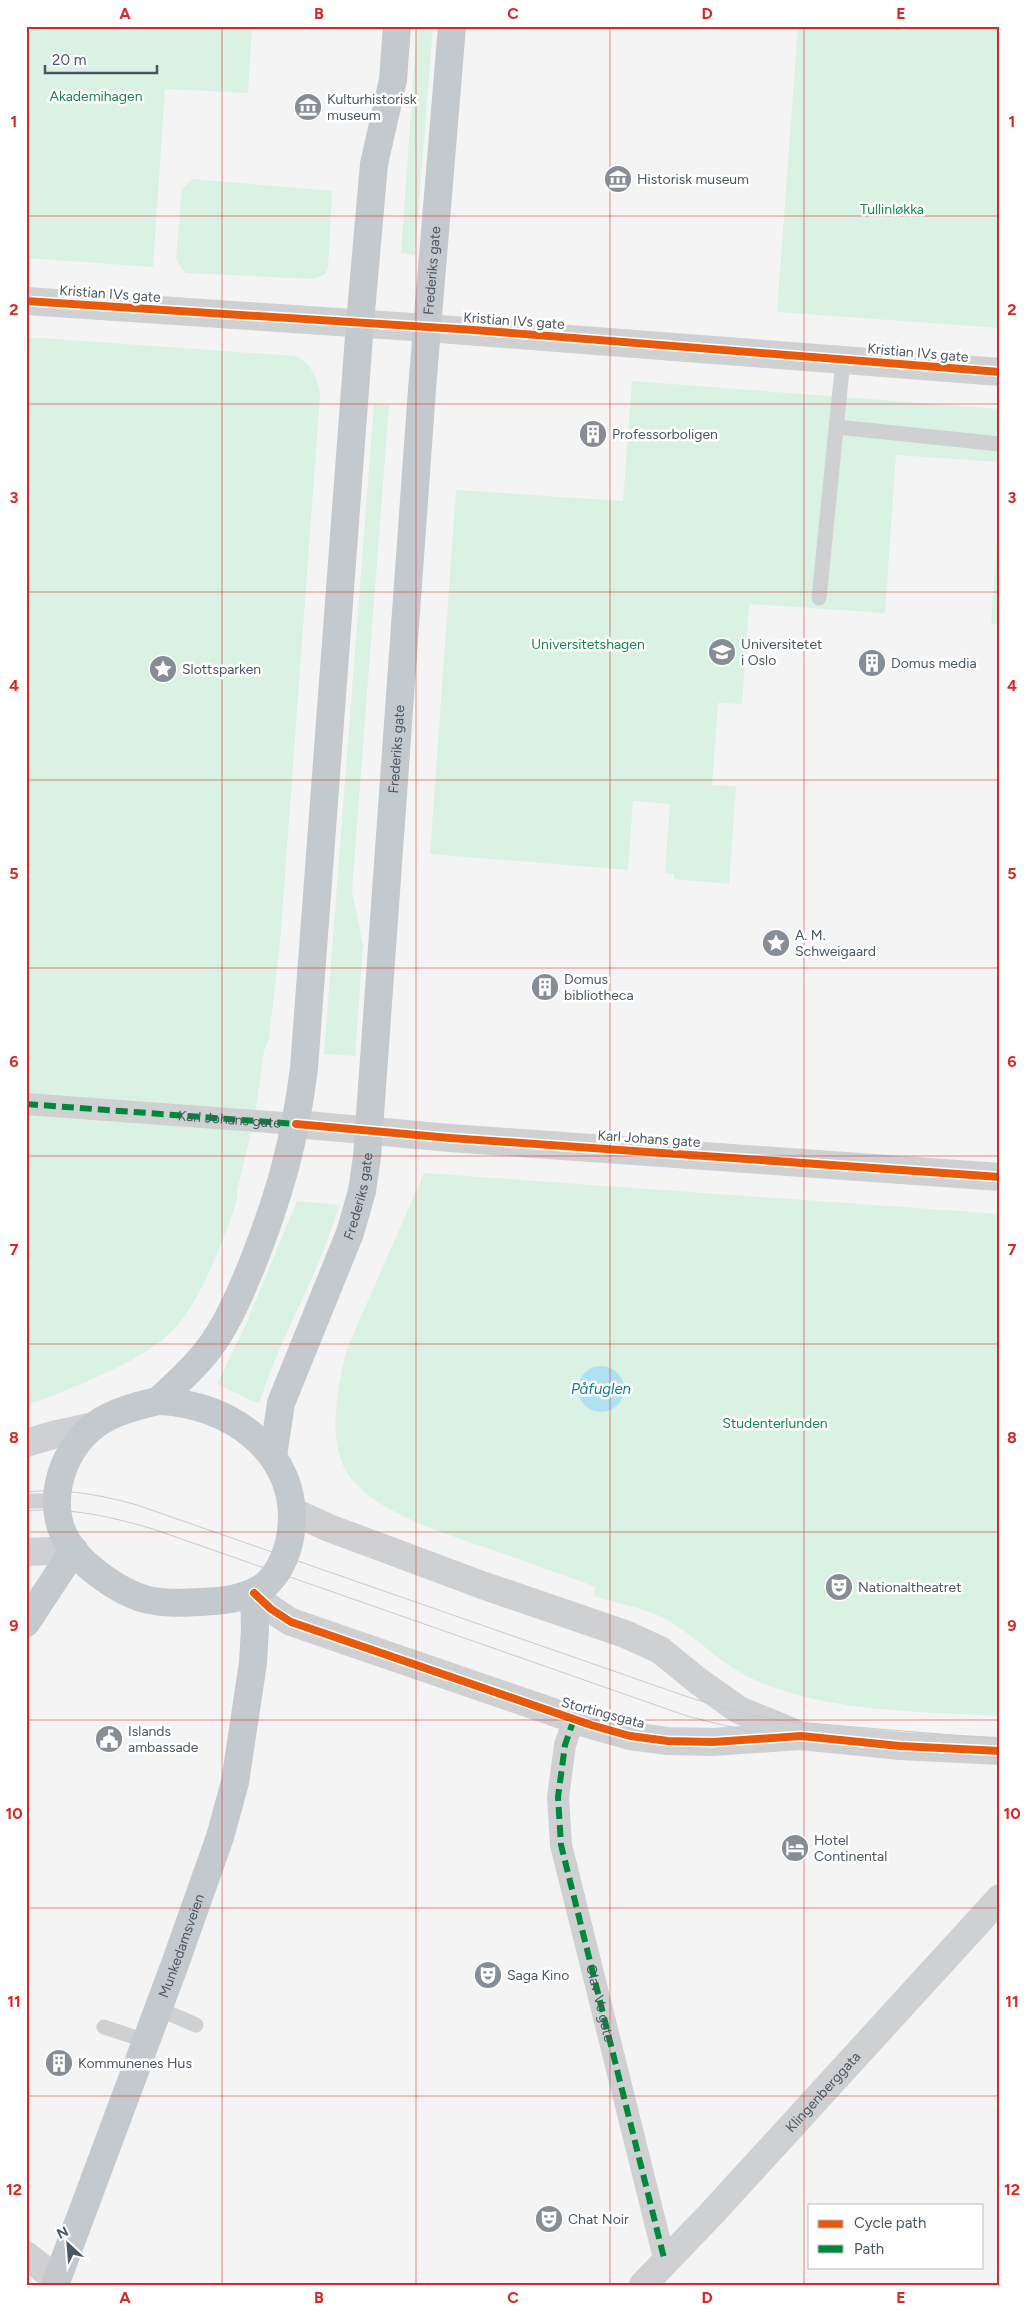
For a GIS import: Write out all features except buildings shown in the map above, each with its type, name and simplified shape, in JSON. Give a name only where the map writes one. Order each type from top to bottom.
[{"type":"highway","points":[[158,1401],[197,1364],[232,1312],[277,1199],[296,1124],[304,1068],[360,324],[374,164],[393,80],[398,26]]},
{"type":"highway","name":"Frederiks gate","points":[[273,1456],[281,1403],[350,1233],[359,1204],[370,1131],[378,989],[427,328],[452,26]]},
{"type":"highway","points":[[158,1401],[182,1402],[206,1408],[227,1418],[253,1434],[273,1456],[291,1494],[294,1512],[290,1540],[277,1573],[269,1582],[254,1593],[231,1600],[185,1603],[141,1598],[96,1571],[74,1550],[60,1523],[58,1501],[60,1478],[73,1448],[94,1426],[123,1411],[158,1401]]},
{"type":"highway","points":[[26,1623],[74,1550]]},
{"type":"highway","name":"Munkedamsveien","points":[[59,2283],[220,1837],[235,1782],[253,1663],[254,1593]]},
{"type":"main road","points":[[26,1443],[94,1426]]},
{"type":"main road","points":[[26,1552],[74,1550]]},
{"type":"street","name":"Kristian IVs gate","points":[[26,301],[427,328],[1000,372]]},
{"type":"street","name":"Karl Johans gate","points":[[26,1104],[1000,1177]]},
{"type":"street","name":"Stortingsgata","points":[[294,1512],[329,1528],[473,1582],[625,1634],[660,1650],[698,1682],[739,1710],[801,1736]]},
{"type":"street","name":"Stortingsgata","points":[[254,1593],[270,1609],[291,1622],[574,1719],[630,1736],[668,1741],[713,1742],[801,1736],[900,1746],[1000,1751]]},
{"type":"street","name":"Olav Vs gate","points":[[574,1719],[565,1745],[558,1797],[561,1845],[668,2273]]},
{"type":"street","name":"Klingenberggata","points":[[643,2285],[668,2273],[1000,1898]]},
{"type":"street","points":[[26,2255],[59,2283]]},
{"type":"lane","points":[[819,598],[843,360]]},
{"type":"lane","points":[[837,427],[1000,444]]},
{"type":"lane","points":[[26,1501],[58,1501]]},
{"type":"lane","points":[[158,2010],[196,2025]]},
{"type":"lane","points":[[104,2027],[146,2041]]},
{"type":"green space","name":"Akademihagen","points":[[26,26],[252,26],[248,93],[165,89],[153,267],[26,258]]},
{"type":"green space","points":[[417,26],[433,26],[415,255],[401,253]]},
{"type":"green space","name":"Tullinløkka","points":[[798,26],[1000,26],[1000,328],[777,312]]},
{"type":"green space","points":[[192,179],[332,191],[328,268],[324,275],[312,279],[186,273],[176,258],[182,189]]},
{"type":"green space","name":"Slottsparken","points":[[26,337],[296,356],[313,373],[318,383],[320,396],[280,943],[269,1039],[264,1051],[254,1120],[237,1191],[237,1200],[218,1252],[200,1290],[180,1322],[169,1334],[155,1346],[120,1366],[26,1406]]},
{"type":"green space","name":"Universitetshagen","points":[[632,381],[1000,409],[1000,462],[896,455],[885,613],[749,604],[742,704],[718,703],[712,785],[736,786],[729,884],[674,879],[674,874],[665,873],[670,804],[633,801],[628,870],[430,854],[456,490],[623,501]]},
{"type":"green space","points":[[374,404],[389,405],[352,891],[363,946],[355,1056],[324,1054]]},
{"type":"green space","points":[[1000,501],[1000,624],[991,624]]},
{"type":"green space","name":"Studenterlunden","points":[[424,1173],[1000,1214],[1000,1716],[874,1708],[812,1698],[782,1690],[753,1679],[731,1667],[680,1628],[661,1617],[593,1596],[596,1587],[406,1518],[366,1493],[351,1478],[341,1460],[337,1447],[336,1405],[346,1351]]},
{"type":"green space","points":[[297,1201],[339,1205],[322,1255],[279,1352],[260,1401],[256,1403],[217,1384],[247,1322]]},
{"type":"water","name":"Påfuglen","points":[[601,1366],[614,1370],[620,1376],[624,1389],[620,1402],[614,1408],[601,1412],[588,1408],[582,1402],[578,1389],[582,1376],[588,1370]]},
{"type":"tram line","points":[[26,1492],[82,1493],[137,1505],[691,1698],[739,1712],[782,1721],[1000,1739]]},
{"type":"tram line","points":[[26,1511],[59,1510],[91,1514],[153,1529],[687,1716],[725,1726],[842,1746],[1000,1758]]},
{"type":"marked path","points":[[26,1104],[296,1124]]},
{"type":"marked path","points":[[574,1719],[565,1745],[558,1797],[561,1845],[665,2262]]},
{"type":"cycle path","points":[[26,301],[474,330],[1000,372]]},
{"type":"cycle path","points":[[296,1124],[450,1138],[1000,1177]]},
{"type":"cycle path","points":[[254,1593],[271,1609],[291,1622],[591,1725],[630,1736],[668,1741],[713,1742],[801,1736],[900,1746],[1000,1751]]},
{"type":"place","name":"Kulturhistorisk museum","points":[[308,107]]},
{"type":"place","name":"Historisk museum","points":[[618,179]]},
{"type":"place","name":"Professorboligen","points":[[593,434]]},
{"type":"place","name":"Universitetet i Oslo","points":[[722,652]]},
{"type":"place","name":"Domus media","points":[[872,663]]},
{"type":"place","name":"Slottsparken","points":[[163,669]]},
{"type":"place","name":"A. M. Schweigaard","points":[[776,943]]},
{"type":"place","name":"Domus bibliotheca","points":[[545,987]]},
{"type":"place","name":"Nationaltheatret","points":[[839,1587]]},
{"type":"place","name":"Islands ambassade","points":[[109,1739]]},
{"type":"place","name":"Hotel Continental","points":[[795,1848]]},
{"type":"place","name":"Saga Kino","points":[[488,1975]]},
{"type":"place","name":"Kommunenes Hus","points":[[59,2063]]},
{"type":"place","name":"Chat Noir","points":[[549,2219]]}]
